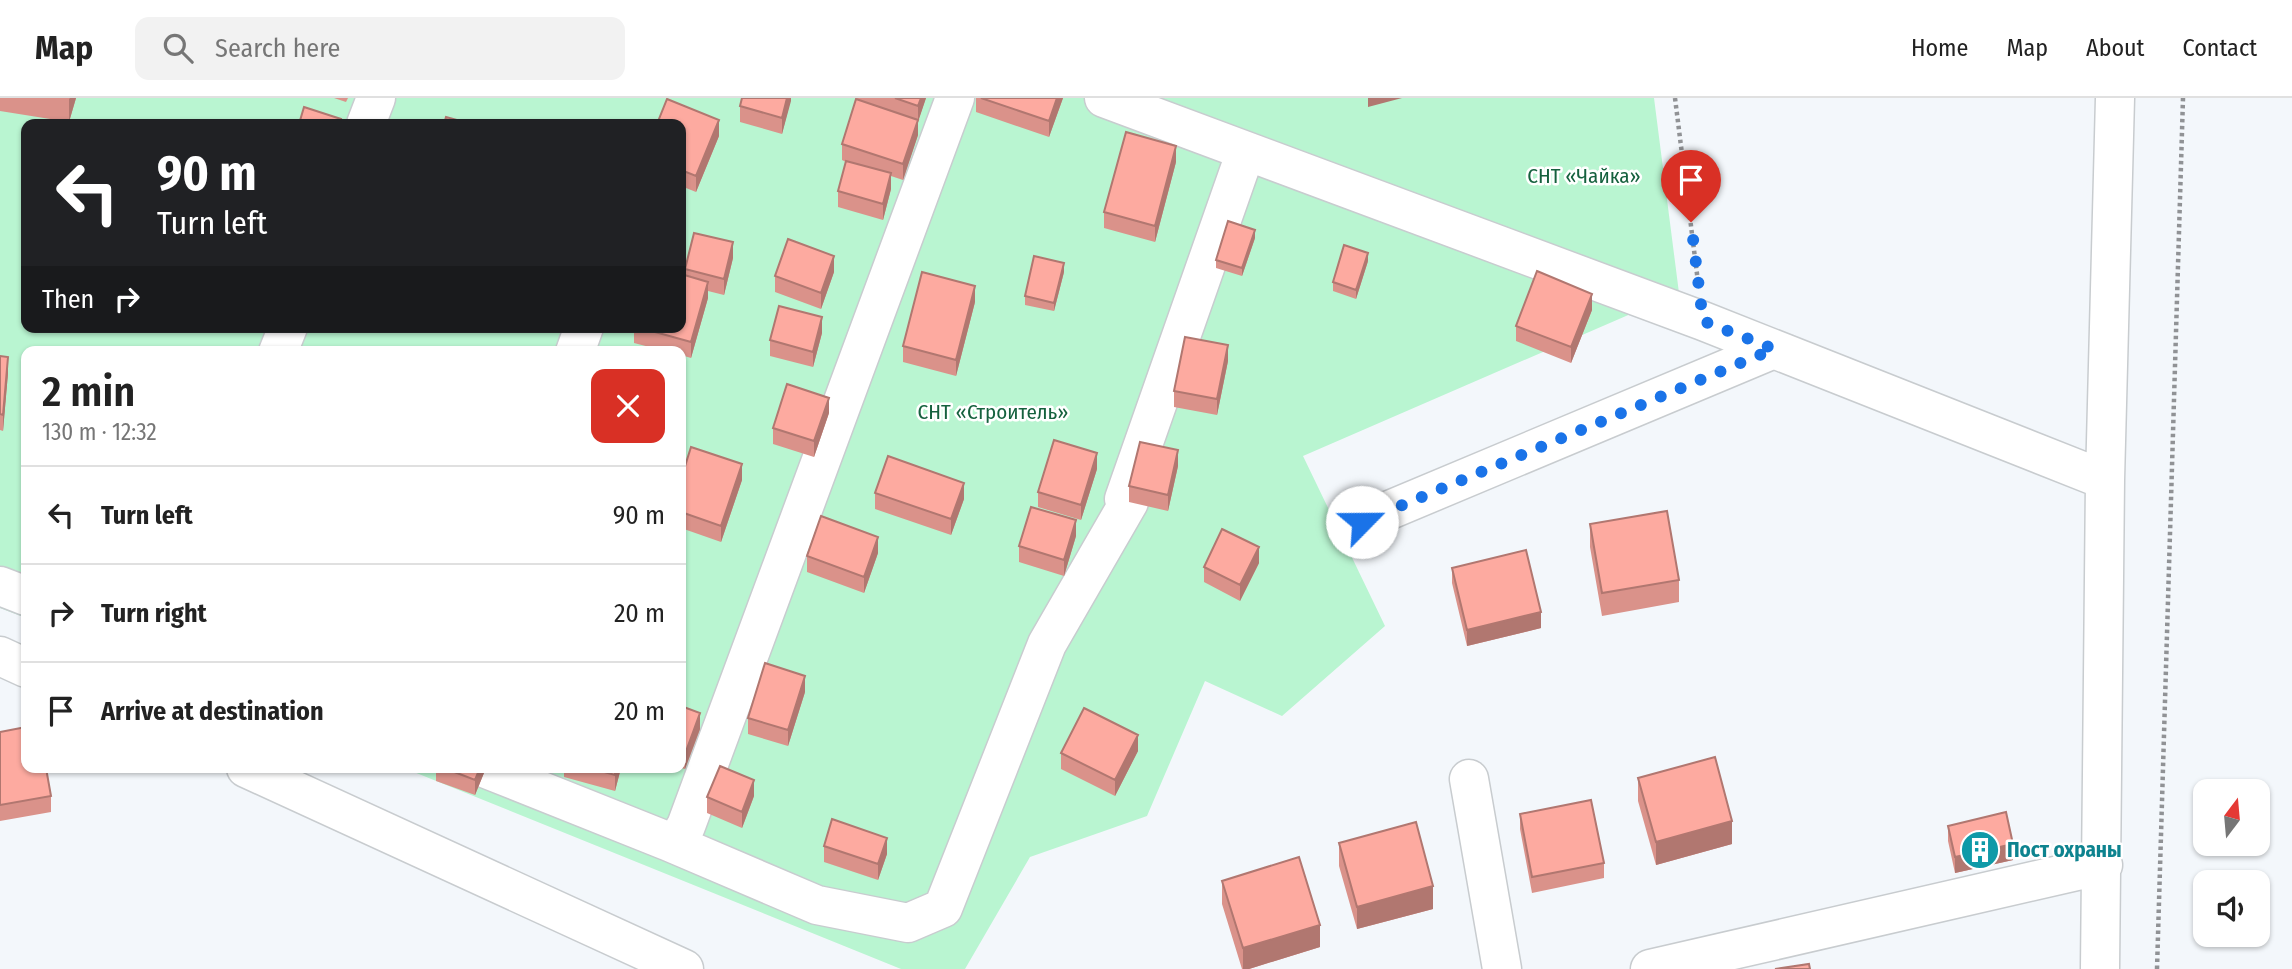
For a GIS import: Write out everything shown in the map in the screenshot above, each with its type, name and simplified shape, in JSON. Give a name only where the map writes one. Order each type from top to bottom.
[{"type":"street","points":[[368,119],[376,98]]},
{"type":"street","points":[[675,845],[687,826],[955,98]]},
{"type":"street","points":[[1104,98],[1703,321],[2105,480]]},
{"type":"street","points":[[2100,969],[2105,480],[2115,98]]},
{"type":"street","points":[[496,773],[817,905],[908,923],[943,908],[1047,643],[1129,502],[1124,499],[1246,150]]},
{"type":"street","points":[[1362,522],[1774,349]]},
{"type":"street","points":[[0,586],[21,594]]},
{"type":"street","points":[[0,656],[21,666]]},
{"type":"street","points":[[257,773],[684,969]]},
{"type":"street","points":[[1469,779],[1502,969]]},
{"type":"street","points":[[1650,969],[2103,865]]},
{"type":"path","points":[[1675,98],[1703,321]]},
{"type":"path","points":[[2157,969],[2183,98]]},
{"type":"green space","name":"СНТ «Строитель»","points":[[0,98],[1654,98],[1679,293],[1303,456],[1385,626],[1282,716],[1205,681],[1147,816],[1030,857],[965,969],[901,969],[416,773],[686,773],[686,346],[21,346],[21,616],[0,608]]},
{"type":"building","points":[[742,98],[787,98],[782,118],[740,106]]},
{"type":"building","points":[[895,98],[921,98],[918,106]]},
{"type":"building","points":[[981,98],[1057,98],[1049,121]]},
{"type":"building","points":[[667,99],[719,120],[696,176],[686,172],[686,119],[659,119]]},
{"type":"building","points":[[856,99],[918,120],[903,164],[842,144]]},
{"type":"building","points":[[304,107],[341,119],[300,119]]},
{"type":"building","points":[[1126,132],[1176,146],[1155,226],[1104,212]]},
{"type":"building","points":[[846,161],[891,173],[883,204],[838,191]]},
{"type":"building","points":[[1228,221],[1255,230],[1242,268],[1216,260]]},
{"type":"building","points":[[694,233],[733,242],[724,279],[686,269]]},
{"type":"building","points":[[788,239],[834,256],[821,293],[775,276]]},
{"type":"building","points":[[1344,245],[1368,253],[1356,290],[1333,282]]},
{"type":"building","points":[[1034,256],[1064,263],[1054,303],[1025,296]]},
{"type":"building","points":[[1537,271],[1592,294],[1571,347],[1516,326]]},
{"type":"building","points":[[922,272],[975,286],[956,360],[903,346]]},
{"type":"building","points":[[686,275],[708,282],[691,342],[659,333],[686,333]]},
{"type":"building","points":[[779,306],[822,317],[813,352],[770,340]]},
{"type":"building","points":[[1185,337],[1228,345],[1217,399],[1174,391]]},
{"type":"building","points":[[0,356],[8,357],[3,415],[0,414]]},
{"type":"building","points":[[787,384],[829,398],[814,441],[773,428]]},
{"type":"building","points":[[1054,440],[1097,453],[1081,505],[1038,492]]},
{"type":"building","points":[[1140,442],[1178,450],[1168,495],[1129,486]]},
{"type":"building","points":[[691,447],[742,464],[721,526],[686,514],[686,463]]},
{"type":"building","points":[[888,456],[964,483],[951,519],[875,493]]},
{"type":"building","points":[[1031,507],[1076,520],[1064,560],[1019,546]]},
{"type":"building","points":[[1667,511],[1679,580],[1602,593],[1590,524]]},
{"type":"building","points":[[821,516],[878,537],[864,577],[807,556]]},
{"type":"building","points":[[1222,529],[1259,547],[1240,585],[1204,567]]},
{"type":"building","points":[[1526,550],[1541,612],[1467,630],[1452,568]]},
{"type":"building","points":[[765,663],[805,676],[788,730],[748,718]]},
{"type":"building","points":[[686,708],[700,713],[686,751]]},
{"type":"building","points":[[1084,708],[1138,735],[1115,780],[1061,753]]},
{"type":"building","points":[[21,728],[21,773],[47,773],[51,796],[0,805],[0,732]]},
{"type":"building","points":[[1715,757],[1732,821],[1656,842],[1638,778]]},
{"type":"building","points":[[720,766],[754,780],[742,812],[707,797]]},
{"type":"building","points":[[457,773],[478,773],[475,780]]},
{"type":"building","points":[[1591,800],[1604,863],[1532,877],[1520,814]]},
{"type":"building","points":[[2006,812],[2013,844],[1955,857],[1948,826]]},
{"type":"building","points":[[832,819],[887,838],[878,864],[824,846]]},
{"type":"building","points":[[1416,822],[1433,886],[1357,907],[1339,843]]},
{"type":"building","points":[[1299,857],[1320,925],[1243,948],[1222,881]]},
{"type":"building","points":[[1809,964],[1810,969],[1775,969]]},
{"type":"place","name":"Пост охраны","points":[[1980,850]]},
{"type":"route","points":[[1362,522],[1774,349],[1703,321],[1691,222]]},
{"type":"park label","name":"СНТ «Чайка»","points":[[1584,176]]}]
